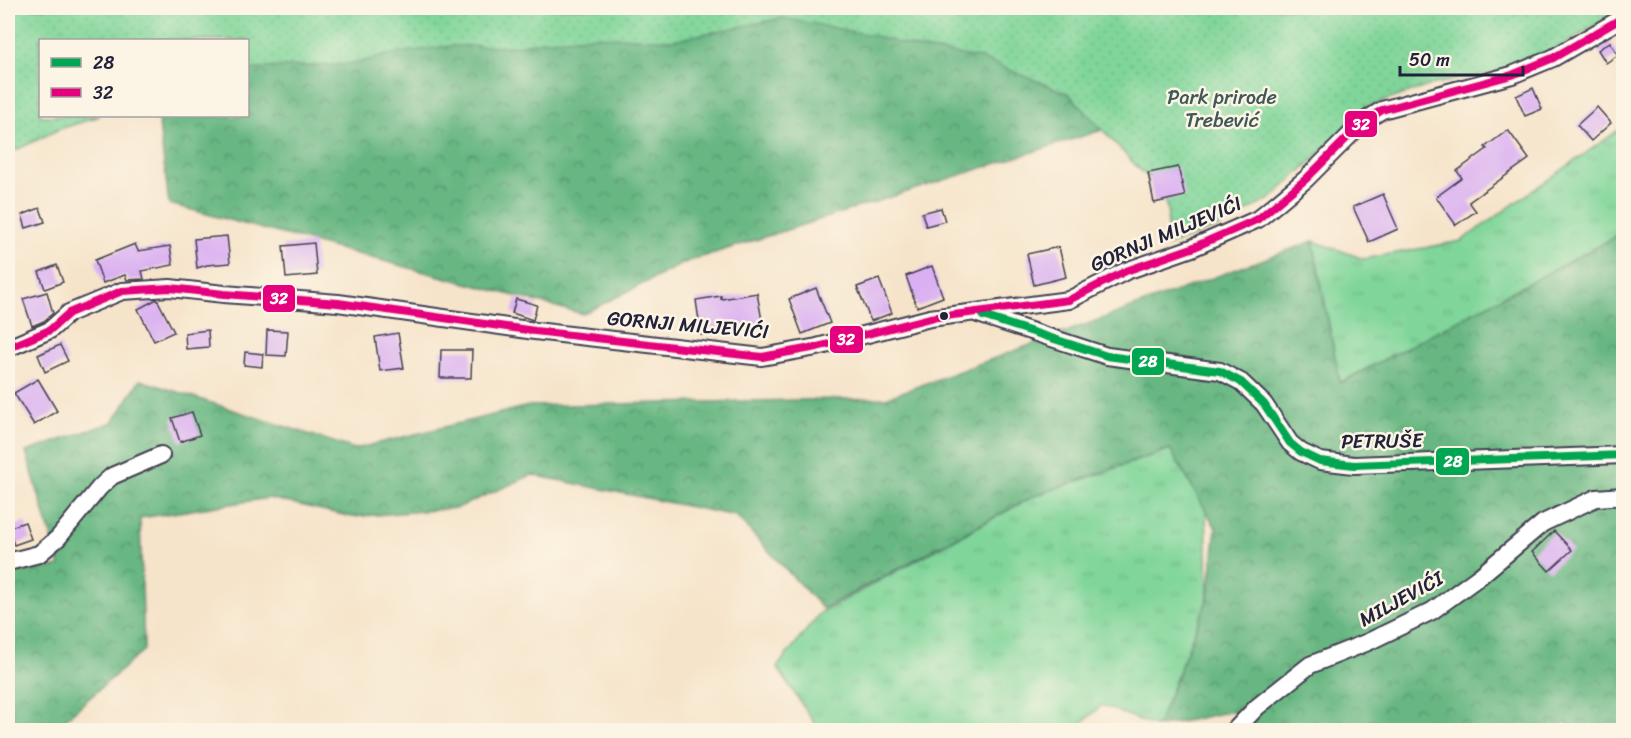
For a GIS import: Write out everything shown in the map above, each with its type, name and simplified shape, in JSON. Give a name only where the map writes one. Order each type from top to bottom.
[{"type":"street","name":"GORNJI MILJEVIĆI","points":[[8,348],[50,330],[69,313],[122,291],[170,288],[338,303],[547,333],[762,357],[817,347],[930,318],[1069,300],[1126,272],[1192,248],[1258,219],[1306,179],[1363,122],[1382,110],[1512,75],[1553,58],[1623,17]]},
{"type":"street","name":"PETRUŠE","points":[[971,312],[1107,356],[1220,371],[1241,382],[1264,404],[1290,443],[1301,452],[1320,461],[1354,465],[1623,455]]},
{"type":"street","points":[[8,562],[39,554],[58,538],[100,487],[112,476],[161,455]]},
{"type":"street","name":"MILJEVIĆI","points":[[1235,730],[1257,707],[1310,665],[1368,642],[1432,610],[1480,576],[1543,523],[1596,498],[1623,496]]},
{"type":"green space","points":[[8,8],[1519,8],[1143,117],[686,262],[583,314],[169,204],[158,117],[249,117],[249,39],[39,39]]},
{"type":"green space","name":"Park prirode Trebević","points":[[8,8],[1623,8],[1564,45],[1500,72],[1434,84],[1367,107],[1270,199],[1218,227],[1166,246],[1168,210],[1158,185],[1141,171],[1069,94],[980,58],[917,48],[871,35],[783,18],[673,40],[597,36],[514,46],[451,46],[390,54],[340,65],[249,70],[249,39],[39,39],[39,117],[97,117],[57,130],[8,154]]},
{"type":"green space","points":[[1623,127],[1623,233],[1340,383],[1313,241],[1364,259],[1461,241]]},
{"type":"green space","points":[[1623,233],[1623,730],[1572,730],[1567,722],[1555,730],[1250,730],[1232,711],[1157,727],[1208,598],[1216,528],[1170,449],[1034,496],[823,609],[736,516],[532,475],[457,508],[352,517],[269,498],[140,518],[144,650],[53,730],[8,730],[8,574],[60,566],[26,452],[113,422],[140,380],[355,449],[529,406],[886,398],[1313,241],[1340,383]]},
{"type":"green space","points":[[1171,449],[1206,510],[1208,598],[1157,727],[1102,705],[1074,730],[819,730],[777,667],[820,613],[1034,496]]},
{"type":"building","points":[[1610,42],[1618,55],[1606,63],[1598,50]]},
{"type":"building","points":[[1533,88],[1542,109],[1525,116],[1516,96]]},
{"type":"building","points":[[1597,107],[1611,123],[1591,141],[1577,125]]},
{"type":"building","points":[[1508,130],[1529,159],[1469,202],[1476,211],[1456,225],[1436,197],[1462,178],[1457,171]]},
{"type":"building","points":[[1178,167],[1185,196],[1154,203],[1148,173]]},
{"type":"building","points":[[1383,194],[1398,229],[1369,242],[1353,207]]},
{"type":"building","points":[[40,208],[45,222],[26,228],[22,215]]},
{"type":"building","points":[[941,208],[945,221],[926,226],[922,213]]},
{"type":"building","points":[[227,236],[230,263],[197,268],[194,239]]},
{"type":"building","points":[[314,243],[317,275],[286,278],[283,246]]},
{"type":"building","points":[[135,244],[138,251],[170,246],[173,265],[142,271],[144,279],[127,280],[125,275],[103,283],[95,260]]},
{"type":"building","points":[[1059,247],[1066,277],[1034,285],[1027,254]]},
{"type":"building","points":[[57,265],[63,282],[45,289],[39,272]]},
{"type":"building","points":[[932,266],[943,297],[917,307],[906,276]]},
{"type":"building","points":[[879,279],[892,313],[871,321],[857,287]]},
{"type":"building","points":[[816,288],[830,323],[802,334],[789,299]]},
{"type":"building","points":[[47,292],[53,313],[44,321],[32,326],[23,299]]},
{"type":"building","points":[[757,293],[763,326],[701,335],[696,300],[721,296],[721,299]]},
{"type":"building","points":[[157,299],[174,332],[154,341],[138,309]]},
{"type":"building","points":[[516,299],[537,305],[533,320],[512,313]]},
{"type":"building","points":[[208,330],[209,347],[186,349],[185,333]]},
{"type":"building","points":[[267,330],[288,331],[286,356],[266,355]]},
{"type":"building","points":[[398,333],[404,368],[380,371],[375,337]]},
{"type":"building","points":[[60,345],[68,361],[45,372],[38,355]]},
{"type":"building","points":[[441,350],[472,350],[471,378],[440,378]]},
{"type":"building","points":[[245,352],[263,354],[262,367],[244,365]]},
{"type":"building","points":[[38,379],[57,411],[34,425],[14,393]]},
{"type":"building","points":[[192,412],[200,435],[180,442],[172,418]]},
{"type":"building","points":[[25,522],[31,539],[14,545],[8,528]]},
{"type":"building","points":[[1554,531],[1572,550],[1549,571],[1532,552]]},
{"type":"transit line","name":"32","points":[[8,348],[50,330],[69,313],[122,291],[170,288],[338,303],[535,331],[762,357],[817,347],[930,318],[1069,300],[1126,271],[1192,248],[1258,219],[1306,179],[1363,122],[1382,110],[1512,75],[1553,58],[1624,17]]},
{"type":"transit line","name":"28","points":[[983,316],[1107,356],[1220,371],[1241,382],[1264,404],[1290,443],[1301,452],[1320,461],[1354,465],[1624,455]]}]
